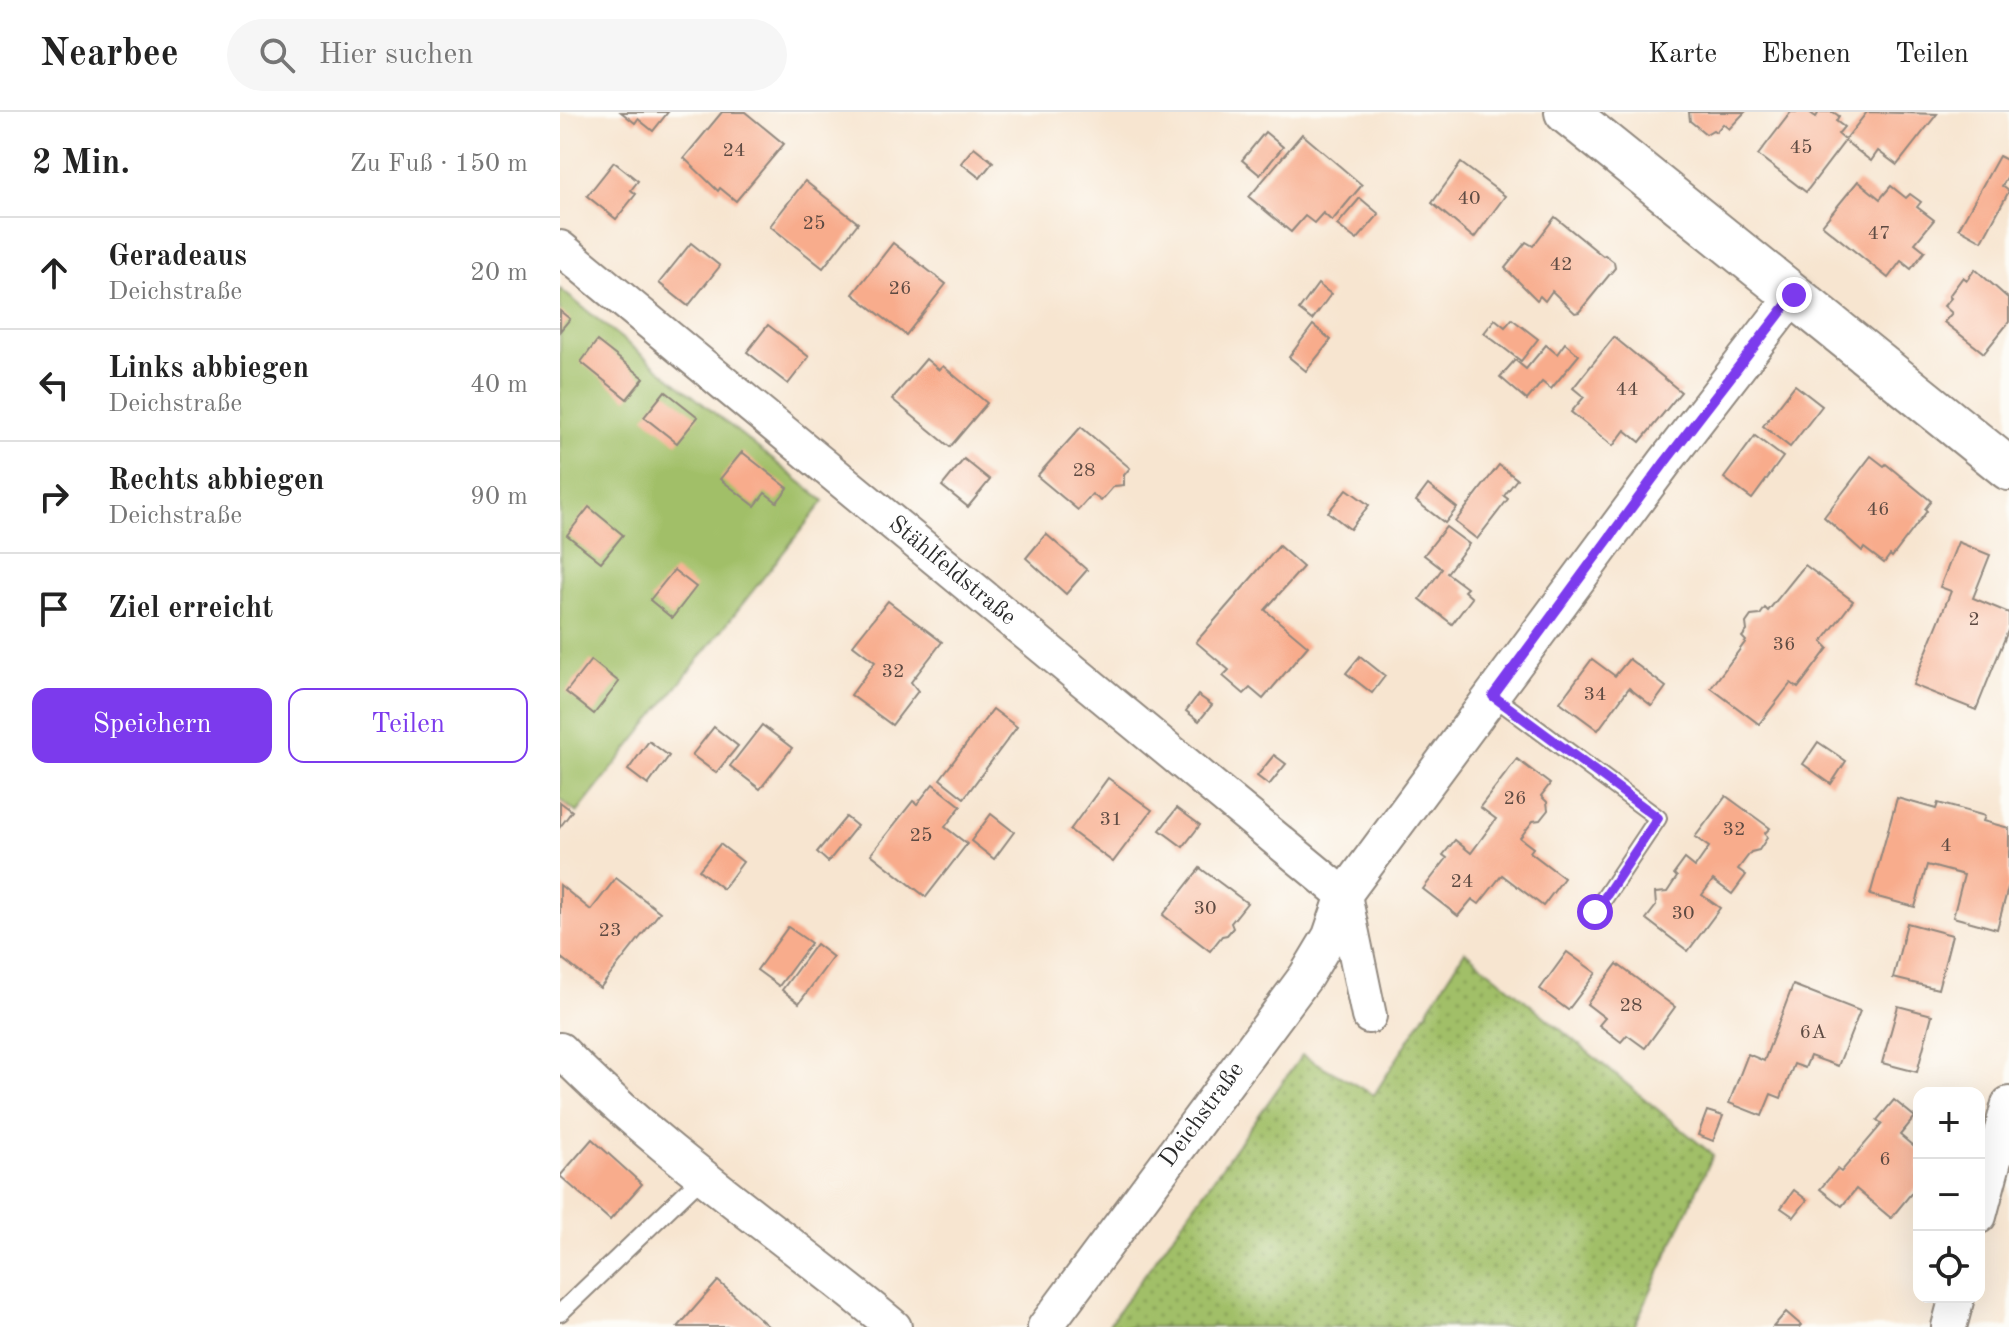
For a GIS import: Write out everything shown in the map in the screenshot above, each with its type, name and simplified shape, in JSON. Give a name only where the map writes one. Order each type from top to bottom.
[{"type":"street","points":[[1566,112],[2009,469]]},
{"type":"street","name":"Stählfeldstraße","points":[[560,248],[1344,895]]},
{"type":"street","name":"Deichstraße","points":[[1045,1327],[1306,976],[1330,936],[1344,895],[1665,462],[1794,295]]},
{"type":"street","points":[[1344,895],[1369,1016]]},
{"type":"street","points":[[560,1050],[638,1124],[894,1327]]},
{"type":"street","points":[[1985,1194],[2009,1104]]},
{"type":"lane","points":[[1493,696],[1658,818],[1595,912]]},
{"type":"lane","points":[[560,1313],[702,1177]]},
{"type":"green space","points":[[560,289],[824,501],[577,813],[560,799]]},
{"type":"green space","points":[[1465,951],[1713,1155],[1634,1327],[1107,1327],[1302,1055],[1374,1095]]},
{"type":"building","points":[[621,112],[668,112],[653,131],[638,119],[635,123]]},
{"type":"building","points":[[722,112],[745,112],[784,144],[736,201],[720,188],[718,191],[684,158]]},
{"type":"building","points":[[1689,112],[1745,112],[1729,129],[1723,124],[1716,132],[1713,130],[1706,134],[1690,121]]},
{"type":"building","points":[[1791,112],[1809,112],[1816,117],[1819,112],[1833,112],[1839,116],[1836,121],[1844,127],[1838,134],[1845,140],[1867,112],[1937,114],[1897,165],[1878,151],[1871,161],[1845,141],[1806,192],[1758,155]]},
{"type":"building","points":[[1265,132],[1283,147],[1260,175],[1242,160]]},
{"type":"building","points":[[1302,134],[1362,185],[1332,221],[1323,213],[1314,223],[1305,216],[1291,232],[1249,197]]},
{"type":"building","points":[[974,147],[993,162],[980,178],[961,163]]},
{"type":"building","points":[[1999,156],[2009,161],[2009,174],[2002,186],[2009,191],[1982,241],[1959,228]]},
{"type":"building","points":[[614,162],[638,181],[631,190],[636,194],[616,219],[587,196]]},
{"type":"building","points":[[1461,163],[1505,196],[1474,238],[1432,203]]},
{"type":"building","points":[[805,181],[858,223],[823,268],[770,226]]},
{"type":"building","points":[[1858,181],[1880,199],[1891,186],[1906,198],[1910,194],[1921,202],[1917,207],[1934,220],[1915,243],[1925,251],[1911,269],[1901,261],[1888,278],[1822,225]]},
{"type":"building","points":[[1360,198],[1379,214],[1357,240],[1337,225]]},
{"type":"building","points":[[1555,217],[1614,262],[1615,268],[1575,313],[1552,291],[1545,301],[1540,296],[1537,300],[1505,268],[1526,242],[1533,246]]},
{"type":"building","points":[[691,243],[720,266],[688,306],[659,283]]},
{"type":"building","points":[[893,243],[946,284],[906,335],[853,294]]},
{"type":"building","points":[[1975,269],[2009,299],[2009,322],[1984,353],[1944,322],[1952,313],[1944,306],[1951,298],[1949,296],[1963,277],[1967,280]]},
{"type":"building","points":[[1318,284],[1331,294],[1312,320],[1299,310]]},
{"type":"building","points":[[560,311],[570,319],[560,331]]},
{"type":"building","points":[[1495,319],[1505,327],[1512,319],[1538,339],[1521,361],[1484,333]]},
{"type":"building","points":[[768,325],[809,357],[788,384],[747,352]]},
{"type":"building","points":[[1313,325],[1331,340],[1306,371],[1289,357]]},
{"type":"building","points":[[1614,337],[1681,392],[1640,442],[1625,430],[1613,446],[1571,412],[1584,397],[1573,388]]},
{"type":"building","points":[[597,341],[644,378],[627,399],[581,362]]},
{"type":"building","points":[[1565,343],[1579,355],[1551,389],[1542,382],[1527,400],[1500,377],[1515,360],[1526,369],[1546,345],[1557,354]]},
{"type":"building","points":[[926,359],[939,370],[943,366],[987,403],[950,447],[892,399]]},
{"type":"building","points":[[1795,385],[1822,406],[1790,447],[1763,426]]},
{"type":"building","points":[[665,391],[698,417],[677,443],[644,417]]},
{"type":"building","points":[[1081,427],[1130,468],[1124,475],[1124,485],[1114,486],[1101,501],[1092,494],[1078,510],[1037,476]]},
{"type":"building","points":[[1755,436],[1783,457],[1752,499],[1724,478]]},
{"type":"building","points":[[742,452],[788,488],[777,502],[765,493],[755,506],[720,479]]},
{"type":"building","points":[[1871,456],[1884,466],[1886,464],[1931,501],[1925,509],[1927,511],[1884,563],[1864,548],[1862,551],[1824,517]]},
{"type":"building","points":[[964,459],[990,480],[968,507],[942,486]]},
{"type":"building","points":[[1499,465],[1517,479],[1504,496],[1508,499],[1477,539],[1455,522]]},
{"type":"building","points":[[1428,485],[1457,508],[1445,523],[1416,501]]},
{"type":"building","points":[[1347,489],[1369,505],[1350,529],[1328,512]]},
{"type":"building","points":[[589,507],[623,535],[601,562],[567,535]]},
{"type":"building","points":[[1446,527],[1469,544],[1447,573],[1467,588],[1464,591],[1472,598],[1452,624],[1420,599],[1442,569],[1424,555]]},
{"type":"building","points":[[1046,534],[1087,570],[1066,594],[1026,558]]},
{"type":"building","points":[[1958,542],[1990,555],[1973,598],[2009,613],[2009,628],[1976,710],[1913,685],[1951,591],[1940,587]]},
{"type":"building","points":[[1279,546],[1303,567],[1265,610],[1308,646],[1263,699],[1250,688],[1244,694],[1223,676],[1229,670],[1196,642]]},
{"type":"building","points":[[1805,565],[1853,601],[1822,642],[1828,648],[1798,688],[1791,683],[1759,724],[1711,688],[1746,641],[1742,637],[1751,616],[1760,615],[1765,608],[1768,611]]},
{"type":"building","points":[[674,570],[696,587],[672,618],[650,600]]},
{"type":"building","points":[[888,601],[942,642],[911,682],[918,691],[892,725],[851,695],[875,662],[853,645]]},
{"type":"building","points":[[1360,656],[1385,676],[1372,693],[1346,673]]},
{"type":"building","points":[[1592,659],[1615,676],[1629,659],[1666,687],[1652,706],[1629,688],[1598,730],[1560,702]]},
{"type":"building","points":[[591,660],[619,682],[594,714],[566,692]]},
{"type":"building","points":[[1198,695],[1212,705],[1199,721],[1186,711]]},
{"type":"building","points":[[993,709],[1017,727],[964,798],[940,779]]},
{"type":"building","points":[[762,725],[792,748],[760,789],[730,766]]},
{"type":"building","points":[[714,727],[738,746],[716,773],[692,755]]},
{"type":"building","points":[[649,741],[669,756],[648,785],[628,770]]},
{"type":"building","points":[[1818,742],[1846,761],[1831,784],[1803,764]]},
{"type":"building","points":[[1274,755],[1286,764],[1269,785],[1257,776]]},
{"type":"building","points":[[1517,759],[1550,784],[1541,796],[1547,802],[1548,810],[1540,820],[1533,821],[1520,838],[1533,848],[1530,852],[1564,878],[1543,906],[1502,875],[1479,904],[1472,899],[1458,916],[1423,889],[1447,858],[1443,855],[1455,840],[1471,853],[1496,819],[1480,807]]},
{"type":"building","points":[[1108,778],[1152,810],[1113,862],[1070,830]]},
{"type":"building","points":[[933,784],[961,806],[945,827],[967,844],[926,897],[871,854],[913,801],[917,804]]},
{"type":"building","points":[[1726,796],[1770,828],[1759,850],[1751,852],[1738,869],[1746,875],[1732,894],[1713,880],[1702,895],[1720,908],[1688,951],[1646,919],[1656,906],[1655,893],[1667,892],[1677,877],[1674,874],[1685,859],[1695,867],[1709,847],[1695,837]]},
{"type":"building","points":[[1897,798],[1936,809],[1938,803],[1985,816],[1983,821],[2009,828],[2009,884],[1997,929],[1953,917],[1964,875],[1927,865],[1915,907],[1870,895]]},
{"type":"building","points":[[560,802],[572,811],[560,827]]},
{"type":"building","points":[[1177,808],[1200,825],[1183,847],[1160,830]]},
{"type":"building","points":[[991,814],[1014,832],[994,859],[971,841]]},
{"type":"building","points":[[846,817],[857,826],[828,862],[817,852]]},
{"type":"building","points":[[720,844],[743,862],[723,889],[699,870]]},
{"type":"building","points":[[1200,868],[1247,903],[1231,923],[1233,928],[1210,951],[1163,915]]},
{"type":"building","points":[[616,878],[660,912],[600,988],[560,957],[560,885],[591,910]]},
{"type":"building","points":[[1907,923],[1952,935],[1938,989],[1893,978]]},
{"type":"building","points":[[788,927],[811,943],[779,986],[757,970]]},
{"type":"building","points":[[816,944],[833,957],[799,1003],[782,990]]},
{"type":"building","points":[[1567,952],[1596,973],[1568,1010],[1540,989]]},
{"type":"building","points":[[1617,964],[1675,1007],[1645,1048],[1627,1035],[1621,1042],[1599,1025],[1605,1018],[1587,1004]]},
{"type":"building","points":[[1793,985],[1860,1011],[1838,1066],[1810,1056],[1805,1068],[1794,1064],[1781,1098],[1771,1094],[1762,1116],[1729,1103],[1748,1054],[1764,1061]]},
{"type":"building","points":[[1898,1006],[1932,1015],[1917,1072],[1882,1063]]},
{"type":"building","points":[[1894,1100],[1913,1115],[1900,1135],[1913,1146],[1913,1191],[1891,1218],[1856,1189],[1842,1206],[1820,1189],[1837,1169],[1841,1172],[1882,1124],[1877,1120]]},
{"type":"building","points":[[1707,1111],[1723,1116],[1713,1141],[1698,1135]]},
{"type":"building","points":[[592,1139],[642,1184],[610,1220],[560,1176]]},
{"type":"building","points":[[1794,1190],[1807,1200],[1794,1217],[1781,1208]]},
{"type":"building","points":[[718,1281],[769,1327],[678,1327]]},
{"type":"building","points":[[1786,1312],[1801,1325],[1773,1327]]},
{"type":"route","points":[[1595,912],[1658,818],[1493,696],[1665,462],[1794,295]]}]
